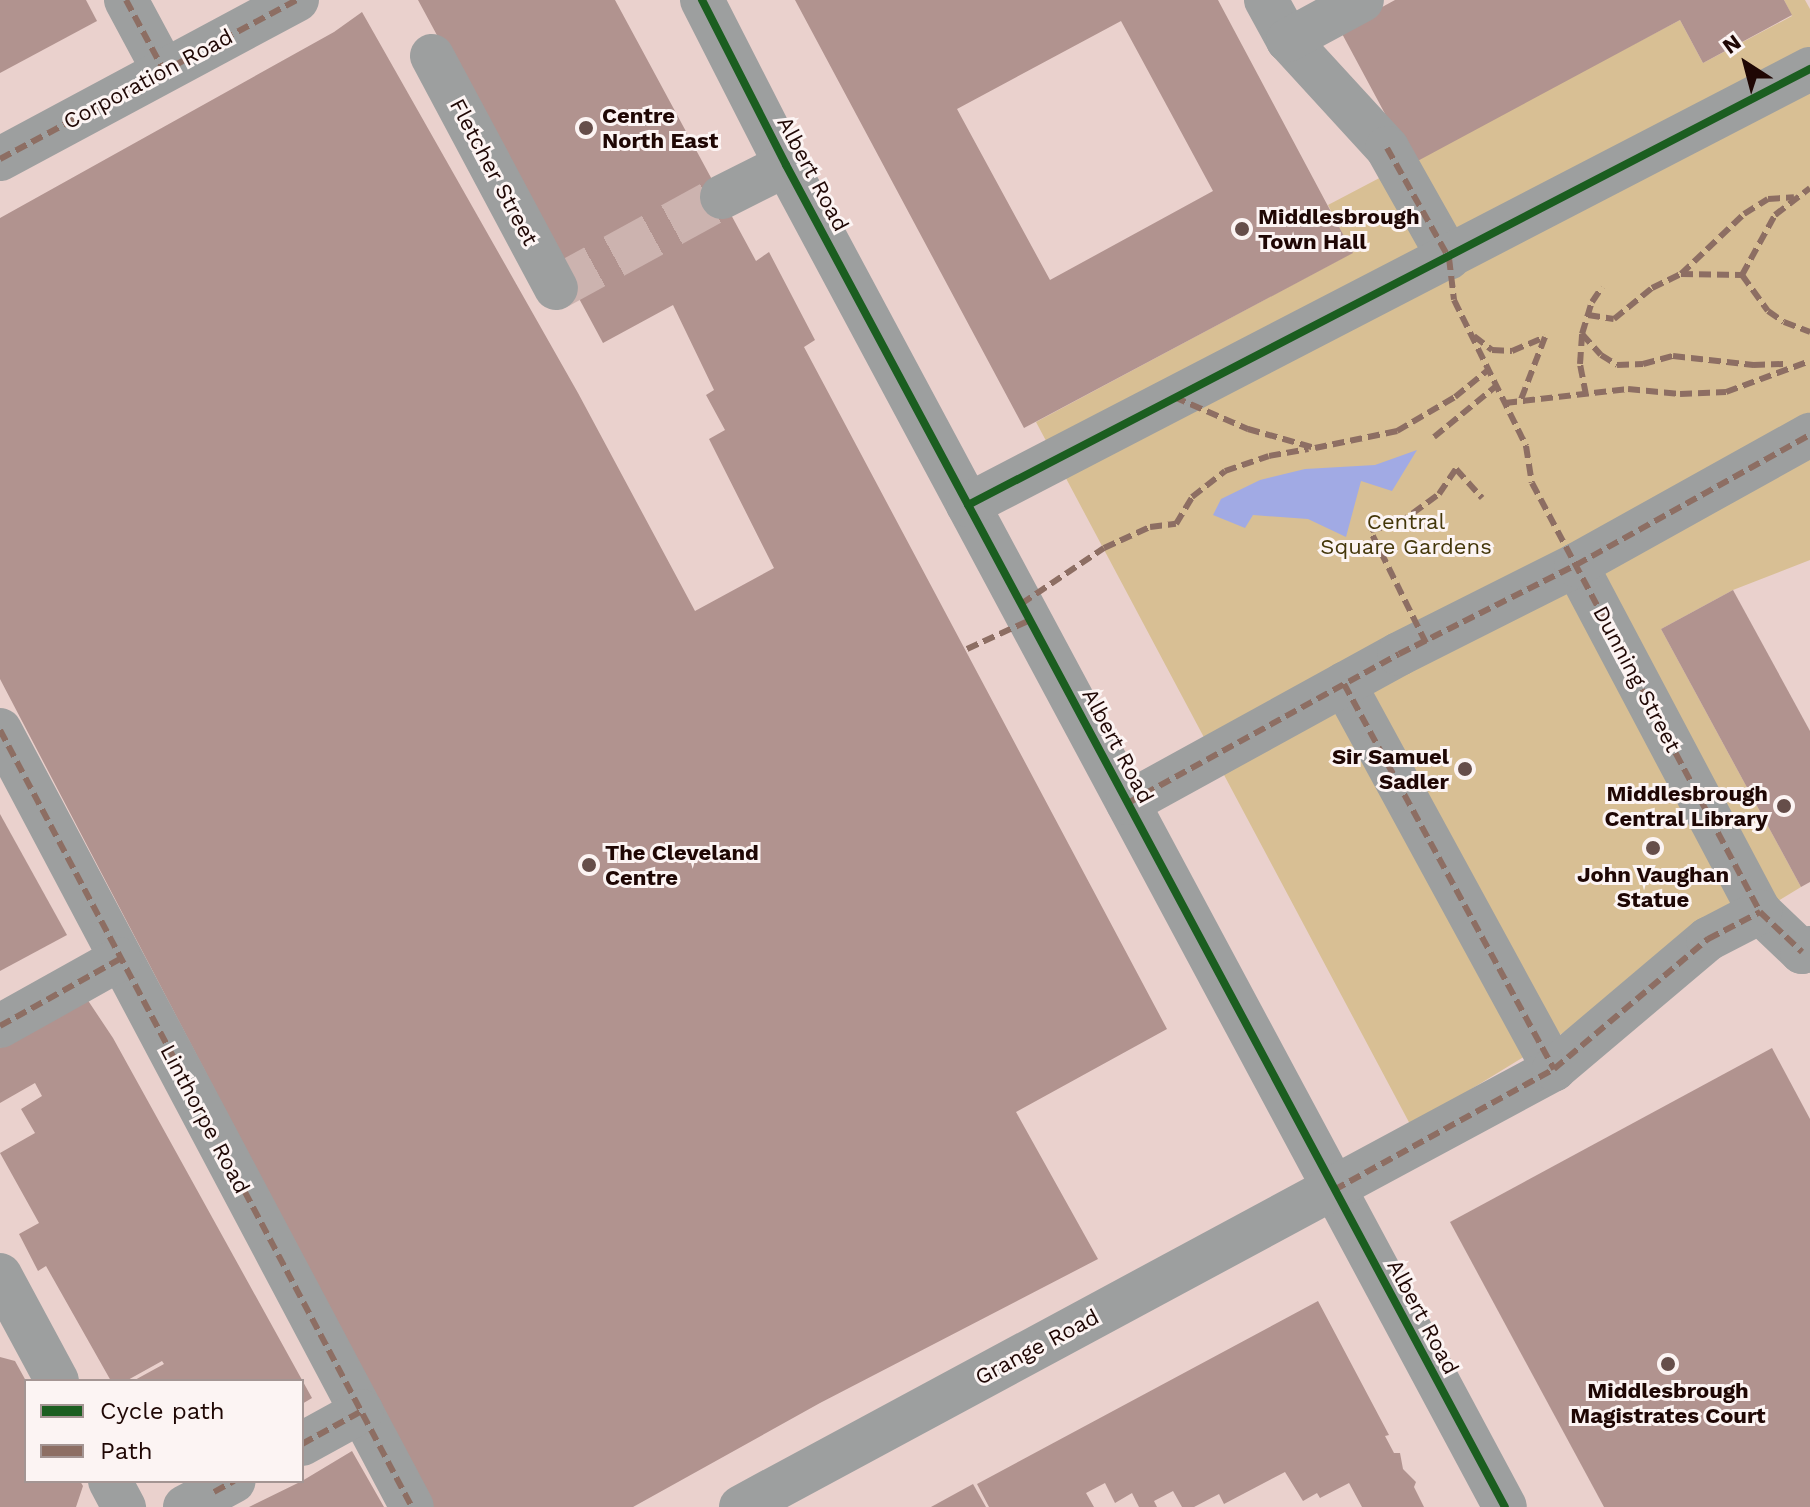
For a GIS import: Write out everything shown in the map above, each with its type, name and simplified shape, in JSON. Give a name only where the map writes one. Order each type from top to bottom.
[{"type":"street","points":[[126,0],[163,69]]},
{"type":"street","name":"Corporation Road","points":[[0,157],[297,0]]},
{"type":"street","name":"Albert Road","points":[[702,0],[786,165],[1505,1507]]},
{"type":"street","points":[[1266,0],[1288,40],[1387,148],[1449,258]]},
{"type":"street","points":[[1288,40],[1362,0]]},
{"type":"street","name":"Fletcher Street","points":[[432,56],[556,288]]},
{"type":"street","points":[[968,505],[1810,69]]},
{"type":"street","points":[[722,197],[786,165]]},
{"type":"street","points":[[1128,803],[1344,684],[1576,565],[1810,435]]},
{"type":"street","name":"Dunning Street","points":[[1576,565],[1760,912],[1806,950]]},
{"type":"street","points":[[1344,684],[1554,1069]]},
{"type":"street","name":"Linthorpe Road","points":[[0,730],[412,1507]]},
{"type":"street","name":"Grange Road","points":[[741,1507],[1554,1069],[1708,939],[1760,912]]},
{"type":"street","points":[[0,1026],[120,959]]},
{"type":"street","points":[[3,1287],[56,1379]]},
{"type":"street","points":[[304,1443],[362,1411]]},
{"type":"street","points":[[111,1483],[124,1507]]},
{"type":"green space","name":"Central Square Gardens","points":[[1784,0],[1805,0],[1810,9],[1810,560],[1733,590],[1661,629],[1801,887],[1411,1126],[1036,422],[1352,253],[1328,205],[1680,20],[1703,63],[1792,16]]},
{"type":"water","points":[[1417,450],[1392,491],[1361,481],[1346,537],[1308,519],[1253,515],[1245,528],[1213,515],[1221,499],[1260,480],[1305,469],[1375,465]]},
{"type":"building","points":[[0,0],[86,0],[97,21],[0,73]]},
{"type":"building","name":"The Cleveland Centre","points":[[418,0],[615,0],[756,261],[769,252],[815,340],[804,347],[1167,1029],[1016,1112],[1098,1259],[820,1403],[633,1507],[433,1507],[0,679],[0,218],[334,32],[362,12],[578,393],[695,611],[774,568],[709,439],[725,430],[706,395],[714,390],[673,305],[603,343]]},
{"type":"building","name":"Middlesbrough Town Hall","points":[[795,0],[1218,0],[1353,253],[1024,428]],"holes":[[[1121,21],[1213,191],[1050,280],[957,109]]]},
{"type":"building","points":[[1395,0],[1784,0],[1792,15],[1703,63],[1680,20],[1412,164],[1340,30]]},
{"type":"building","name":"Middlesbrough Central Library","points":[[1733,590],[1810,731],[1810,882],[1801,887],[1661,629]]},
{"type":"building","points":[[0,814],[67,935],[0,971]]},
{"type":"building","points":[[87,999],[113,1038],[301,1379],[137,1379],[164,1364],[162,1361],[130,1379],[110,1379],[46,1266],[38,1271],[19,1234],[39,1223],[0,1153],[35,1133],[21,1109],[42,1096],[35,1083],[0,1103],[0,1048]]},
{"type":"building","name":"Middlesbrough Magistrates Court","points":[[1772,1048],[1810,1119],[1810,1507],[1604,1507],[1450,1222]]},
{"type":"building","points":[[1318,1301],[1389,1435],[1385,1436],[1394,1453],[1400,1453],[1403,1469],[1416,1482],[1414,1487],[1424,1507],[1362,1507],[1349,1483],[1320,1498],[1317,1493],[1303,1501],[1285,1472],[1224,1504],[1219,1494],[1194,1507],[1182,1507],[1173,1491],[1154,1501],[1157,1507],[1139,1507],[1132,1493],[1115,1503],[1105,1483],[1086,1493],[1094,1507],[989,1507],[977,1484]]},
{"type":"building","points":[[0,1357],[15,1361],[25,1379],[24,1483],[81,1483],[83,1486],[76,1507],[0,1507]]},
{"type":"building","points":[[304,1384],[312,1398],[304,1403]]},
{"type":"building","points":[[352,1451],[384,1507],[249,1507],[298,1483],[304,1483],[304,1480]]},
{"type":"building","points":[[973,1484],[986,1507],[931,1507]]},
{"type":"tunnel","points":[[556,288],[722,197]]},
{"type":"marked path","points":[[126,0],[163,69]]},
{"type":"marked path","points":[[0,159],[297,0]]},
{"type":"marked path","points":[[1387,148],[1449,258],[1454,300],[1526,446],[1532,483],[1760,912],[1802,952]]},
{"type":"marked path","points":[[1588,315],[1614,319],[1652,288],[1681,274],[1742,275],[1775,215],[1810,188]]},
{"type":"marked path","points":[[1681,274],[1744,214],[1768,199],[1794,197]]},
{"type":"marked path","points":[[1742,275],[1768,311],[1784,322],[1810,332]]},
{"type":"marked path","points":[[1586,395],[1580,364],[1582,334],[1592,302],[1602,287]]},
{"type":"marked path","points":[[1582,334],[1601,355],[1617,365],[1643,364],[1673,356],[1753,365],[1788,364]]},
{"type":"marked path","points":[[1474,336],[1492,350],[1512,351],[1545,337],[1520,402]]},
{"type":"marked path","points":[[1505,403],[1628,389],[1680,394],[1726,392],[1810,361]]},
{"type":"marked path","points":[[1174,397],[1248,429],[1315,448],[1397,431],[1455,397],[1488,370]]},
{"type":"marked path","points":[[1434,437],[1496,386]]},
{"type":"marked path","points":[[1128,803],[1399,654],[1576,565],[1810,435]]},
{"type":"marked path","points":[[1021,604],[1104,548],[1150,527],[1176,524],[1192,497],[1225,471],[1269,456],[1308,449]]},
{"type":"marked path","points":[[1426,643],[1370,530],[1398,524],[1439,494],[1456,469],[1482,498]]},
{"type":"marked path","points":[[967,649],[1030,620]]},
{"type":"marked path","points":[[1344,684],[1554,1069]]},
{"type":"marked path","points":[[0,730],[412,1507]]},
{"type":"marked path","points":[[1334,1190],[1554,1069],[1708,939],[1760,912]]},
{"type":"marked path","points":[[0,1026],[120,959]]},
{"type":"marked path","points":[[304,1443],[362,1411]]},
{"type":"marked path","points":[[214,1492],[230,1483]]},
{"type":"cycle path","points":[[702,0],[786,165],[1505,1507]]},
{"type":"cycle path","points":[[968,505],[1810,69]]},
{"type":"place","name":"Centre North East","points":[[586,128]]},
{"type":"place","name":"Middlesbrough Town Hall","points":[[1242,229]]},
{"type":"place","name":"Sir Samuel Sadler","points":[[1465,769]]},
{"type":"place","name":"Middlesbrough Central Library","points":[[1784,806]]},
{"type":"place","name":"John Vaughan Statue","points":[[1653,848]]},
{"type":"place","name":"The Cleveland Centre","points":[[589,865]]},
{"type":"place","name":"Middlesbrough Magistrates Court","points":[[1668,1364]]}]
